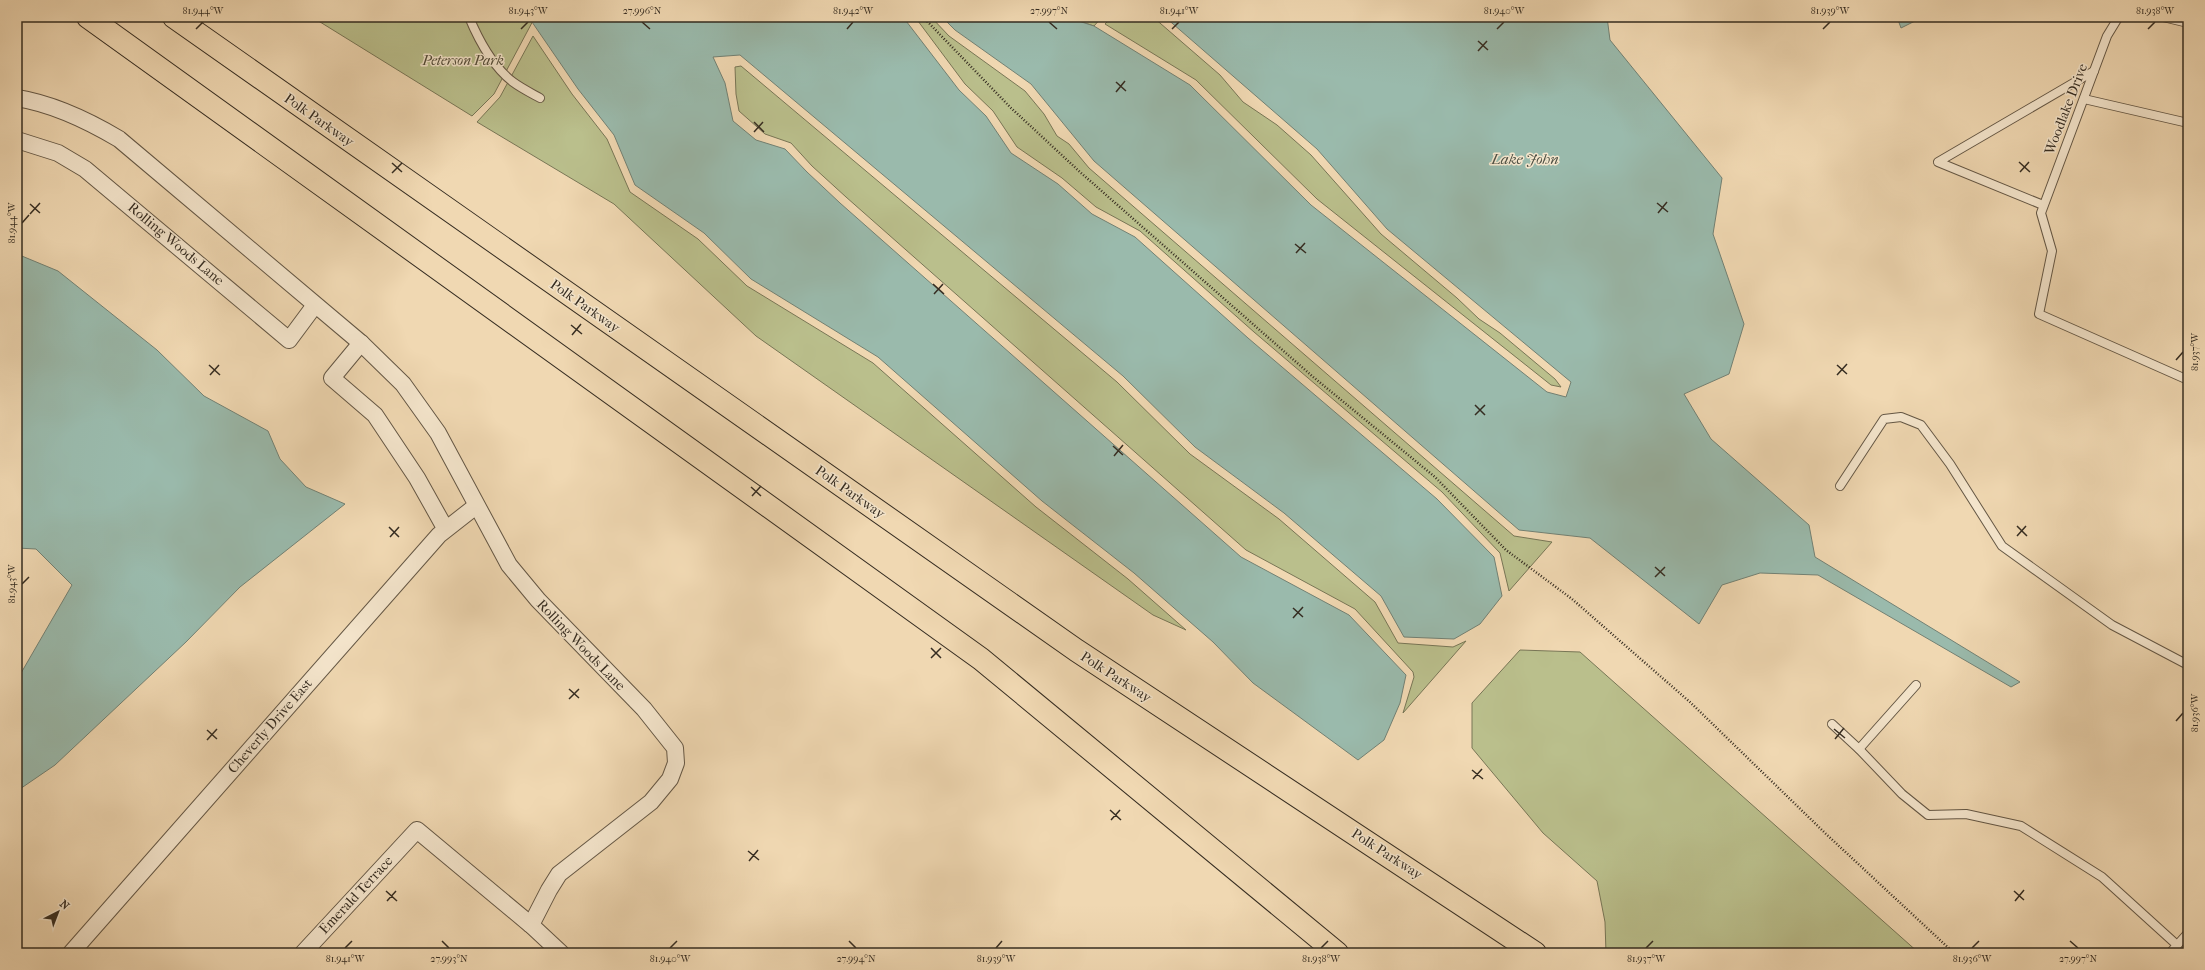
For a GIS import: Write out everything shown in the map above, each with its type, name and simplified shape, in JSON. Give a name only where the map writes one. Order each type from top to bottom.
[{"type":"highway","points":[[88,17],[981,659],[1337,953]]},
{"type":"highway","name":"Polk Parkway","points":[[174,17],[1076,650],[1535,953]]},
{"type":"street","name":"Rolling Woods Lane","points":[[17,98],[60,110],[88,121],[119,139],[361,343],[403,384],[421,407],[455,463],[476,506],[509,565],[538,600],[644,709],[675,748],[676,763],[670,779],[652,802],[560,874],[549,890],[531,924]]},
{"type":"street","name":"Rolling Woods Lane","points":[[17,140],[58,153],[85,168],[289,340],[315,305]]},
{"type":"street","points":[[361,343],[332,378],[375,415],[417,478],[445,528]]},
{"type":"street","name":"Cheverly Drive East","points":[[71,953],[445,528],[476,506]]},
{"type":"street","name":"Emerald Terrace","points":[[303,953],[417,830],[531,924]]},
{"type":"street","points":[[531,924],[561,953]]},
{"type":"lane","points":[[469,17],[479,41],[496,66],[513,82],[540,98]]},
{"type":"lane","name":"Woodlake Drive","points":[[2121,17],[2118,18],[2107,36],[2041,214],[2052,251],[2039,314],[2188,380]]},
{"type":"lane","points":[[2163,17],[2188,23]]},
{"type":"lane","points":[[2044,205],[1938,162],[2094,71]]},
{"type":"lane","points":[[2084,99],[2188,123]]},
{"type":"lane","points":[[1840,486],[1884,419],[1901,417],[1921,425],[1950,464],[2002,546],[2112,624],[2188,665]]},
{"type":"lane","points":[[1859,748],[1916,685]]},
{"type":"lane","points":[[1832,724],[1859,748],[1902,794],[1928,815],[1966,814],[2021,826],[2102,878],[2177,945]]},
{"type":"lane","points":[[2170,953],[2188,933]]},
{"type":"path","points":[[923,17],[1010,107],[1080,172],[1312,376],[1435,477],[1506,550],[1572,599],[1691,703],[1825,833],[1954,953]]},
{"type":"green space","name":"Peterson Park","points":[[312,17],[535,17],[494,94],[472,116]]},
{"type":"green space","points":[[915,17],[931,17],[949,36],[1025,91],[1044,114],[1057,136],[1069,144],[1089,168],[1514,536],[1552,542],[1509,591],[1500,553],[1442,492],[1254,332],[1140,231],[1096,207],[1062,178],[1017,147],[993,111],[965,84]]},
{"type":"green space","points":[[1066,17],[1102,17],[1094,26]]},
{"type":"green space","points":[[1112,17],[1153,17],[1220,75],[1243,102],[1277,125],[1311,155],[1381,234],[1457,298],[1479,319],[1500,333],[1555,379],[1561,387],[1551,385],[1317,199],[1196,80],[1105,24]]},
{"type":"green space","points":[[533,36],[572,94],[607,139],[630,192],[698,239],[747,286],[873,363],[1036,507],[1128,579],[1186,630],[1153,615],[756,336],[614,204],[477,122],[500,97]]},
{"type":"green space","points":[[741,66],[1117,382],[1190,454],[1279,519],[1375,602],[1398,643],[1453,647],[1466,641],[1403,713],[1414,677],[1413,672],[1355,609],[1246,550],[846,197],[812,166],[791,143],[765,134],[739,111],[736,94],[735,67]]},
{"type":"green space","points":[[1520,650],[1580,652],[1919,953],[1606,953],[1605,922],[1597,881],[1543,833],[1472,748],[1472,703]]},
{"type":"water","points":[[535,17],[903,17],[959,90],[986,116],[1011,153],[1058,184],[1092,214],[1135,237],[1248,338],[1437,499],[1494,557],[1502,596],[1480,624],[1454,639],[1404,637],[1381,596],[1284,513],[1195,447],[1123,376],[740,55],[713,57],[725,83],[733,121],[756,140],[785,149],[840,203],[1241,557],[1349,615],[1406,675],[1400,703],[1384,740],[1358,760],[1253,683],[1213,642],[1134,573],[1042,501],[878,357],[751,279],[704,233],[635,185],[614,135],[578,89],[532,22]]},
{"type":"water","name":"Lake John","points":[[942,17],[1066,17],[1094,26],[1190,85],[1311,205],[1547,392],[1566,397],[1571,382],[1387,229],[1317,149],[1165,17],[1607,17],[1610,40],[1722,178],[1713,234],[1744,324],[1729,374],[1684,394],[1711,439],[1809,525],[1815,557],[2020,682],[2011,687],[1818,575],[1760,573],[1722,585],[1699,624],[1590,538],[1519,530],[1094,161],[1031,84],[955,30]]},
{"type":"water","points":[[1897,17],[1923,17],[1901,28]]},
{"type":"water","points":[[17,254],[58,271],[157,350],[204,396],[268,431],[280,459],[306,487],[345,504],[240,587],[186,642],[55,765],[17,791],[17,680],[72,585],[36,549],[17,548]]}]
